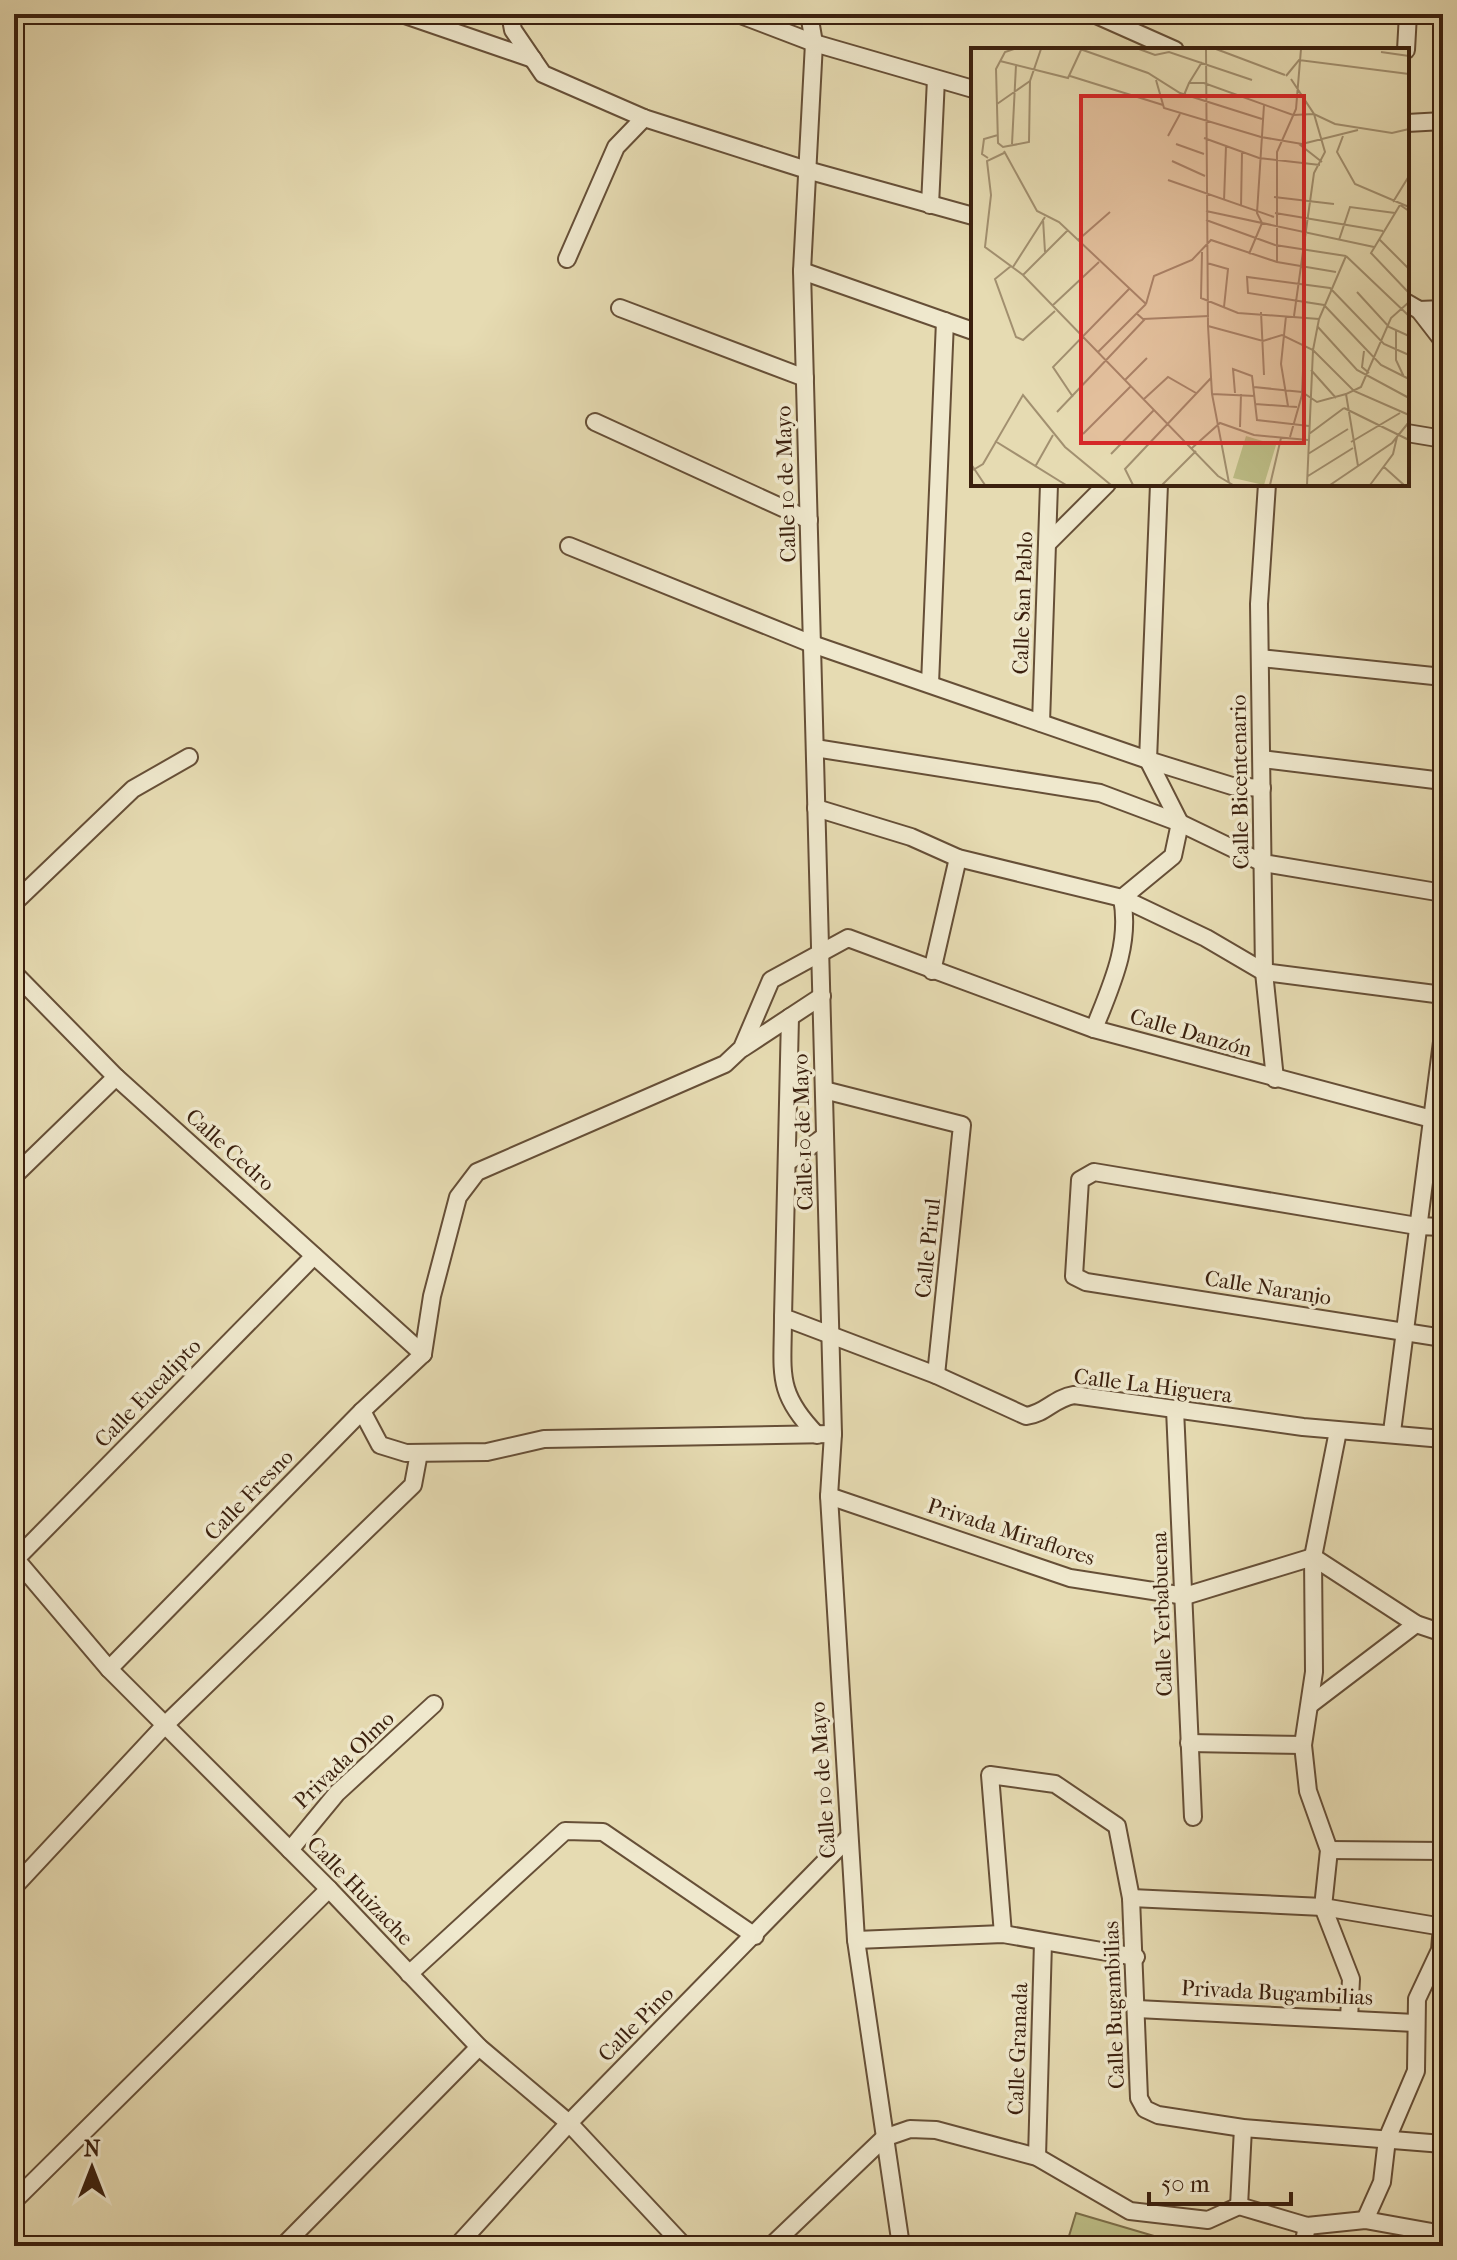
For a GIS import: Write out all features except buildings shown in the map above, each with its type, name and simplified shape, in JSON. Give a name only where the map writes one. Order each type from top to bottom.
[{"type":"street","points":[[402,14],[533,59]]},
{"type":"street","points":[[510,14],[513,30],[543,74],[644,118],[807,170],[971,215]]},
{"type":"street","points":[[738,14],[814,43],[971,88]]},
{"type":"street","name":"Calle 10 de Mayo","points":[[809,14],[814,43],[802,271],[830,1336],[825,1434],[856,1940],[901,2246]]},
{"type":"street","points":[[1094,14],[1170,48]]},
{"type":"street","points":[[1406,48],[1408,14]]},
{"type":"street","points":[[930,205],[936,79]]},
{"type":"street","points":[[567,259],[616,147],[644,118]]},
{"type":"street","points":[[1409,123],[1440,124]]},
{"type":"street","points":[[802,271],[971,330]]},
{"type":"street","points":[[1413,307],[1443,309]]},
{"type":"street","points":[[1413,307],[1443,341]]},
{"type":"street","points":[[620,308],[805,378]]},
{"type":"street","points":[[930,684],[945,321]]},
{"type":"street","points":[[595,422],[809,520]]},
{"type":"street","points":[[1409,433],[1443,439]]},
{"type":"street","name":"Calle San Pablo","points":[[1041,723],[1049,486]]},
{"type":"street","points":[[1047,544],[1105,486]]},
{"type":"street","points":[[1122,898],[1173,856],[1180,823],[1148,760],[1159,486]]},
{"type":"street","name":"Calle Bicentenario","points":[[1267,486],[1259,604],[1264,972],[1275,1079]]},
{"type":"street","points":[[569,546],[812,644],[1148,760],[1232,786],[1262,788]]},
{"type":"street","points":[[1260,658],[1443,677]]},
{"type":"street","points":[[815,748],[1100,793],[1180,823],[1263,863],[1443,893]]},
{"type":"street","points":[[14,903],[133,789],[189,757]]},
{"type":"street","points":[[1262,759],[1443,781]]},
{"type":"street","points":[[816,808],[911,837],[958,858],[1122,898],[1206,938],[1264,972],[1443,995]]},
{"type":"street","points":[[932,971],[958,858]]},
{"type":"street","points":[[1094,1029],[1121,961],[1126,921],[1122,898]]},
{"type":"street","name":"Calle Danzón","points":[[742,1048],[771,980],[820,950],[848,938],[1094,1029],[1438,1120]]},
{"type":"street","name":"Calle Cedro","points":[[14,973],[116,1077],[423,1354]]},
{"type":"street","points":[[423,1354],[432,1296],[458,1197],[477,1172],[725,1064],[742,1048],[822,996]]},
{"type":"street","points":[[790,1017],[783,1381],[793,1411],[825,1434]]},
{"type":"street","points":[[1392,1432],[1417,1226],[1438,1120],[1443,1034]]},
{"type":"street","points":[[14,1176],[116,1077]]},
{"type":"street","name":"Calle Pirul","points":[[824,1090],[962,1125],[936,1375]]},
{"type":"street","points":[[788,1162],[825,1136]]},
{"type":"street","name":"Calle Naranjo","points":[[1417,1226],[1094,1172],[1080,1180],[1074,1276],[1086,1282],[1443,1338]]},
{"type":"street","points":[[1417,1226],[1443,1227]]},
{"type":"street","name":"Calle Eucalipto","points":[[15,1559],[314,1256]]},
{"type":"street","name":"Calle La Higuera","points":[[783,1317],[936,1375],[1026,1416],[1039,1415],[1059,1397],[1074,1395],[1338,1431],[1392,1432],[1443,1439]]},
{"type":"street","name":"Calle Fresno","points":[[109,1669],[362,1411],[423,1354]]},
{"type":"street","name":"Calle Yerbabuena","points":[[1175,1409],[1193,1817]]},
{"type":"street","points":[[362,1411],[380,1445],[406,1453],[487,1452],[544,1439],[825,1434]]},
{"type":"street","points":[[1338,1431],[1313,1557],[1311,1704],[1303,1745],[1308,1791],[1329,1850],[1323,1907],[1351,1979],[1349,2019]]},
{"type":"street","points":[[14,1887],[165,1725],[413,1485],[419,1453]]},
{"type":"street","name":"Privada Miraflores","points":[[829,1496],[1070,1578],[1185,1596]]},
{"type":"street","points":[[1185,1596],[1313,1557],[1416,1624],[1443,1633]]},
{"type":"street","name":"Calle Huizache","points":[[15,1559],[109,1669],[329,1889],[479,2047],[569,2123],[684,2246]]},
{"type":"street","points":[[1311,1704],[1416,1624]]},
{"type":"street","name":"Privada Olmo","points":[[290,1850],[337,1793],[434,1704]]},
{"type":"street","points":[[1189,1743],[1303,1745]]},
{"type":"street","name":"Calle Bugambilias","points":[[1003,1934],[990,1775],[1055,1784],[1117,1826],[1131,1898],[1136,1957],[1139,2098],[1145,2109],[1158,2115],[1243,2128]]},
{"type":"street","points":[[409,1974],[565,1831],[603,1832],[755,1936]]},
{"type":"street","name":"Calle Pino","points":[[457,2246],[569,2123],[849,1837]]},
{"type":"street","points":[[1329,1850],[1443,1851]]},
{"type":"street","points":[[14,2201],[329,1889]]},
{"type":"street","points":[[1131,1898],[1323,1907],[1443,1923],[1440,1950],[1422,1984],[1415,2023],[1416,2071],[1387,2139],[1382,2182],[1365,2220]]},
{"type":"street","points":[[856,1940],[1003,1934],[1136,1957]]},
{"type":"street","name":"Calle Granada","points":[[1037,2157],[1043,1942]]},
{"type":"street","name":"Privada Bugambilias","points":[[1137,2009],[1415,2023]]},
{"type":"street","points":[[283,2246],[479,2047]]},
{"type":"street","points":[[1239,2206],[1243,2128],[1443,2144]]},
{"type":"street","points":[[771,2246],[884,2138],[910,2129],[936,2130],[1037,2157],[1130,2211],[1208,2220],[1239,2206],[1307,2226],[1365,2220],[1443,2234]]},
{"type":"street","points":[[1303,2246],[1307,2226]]},
{"type":"green space","points":[[1076,2213],[1188,2246],[1066,2246]]}]
